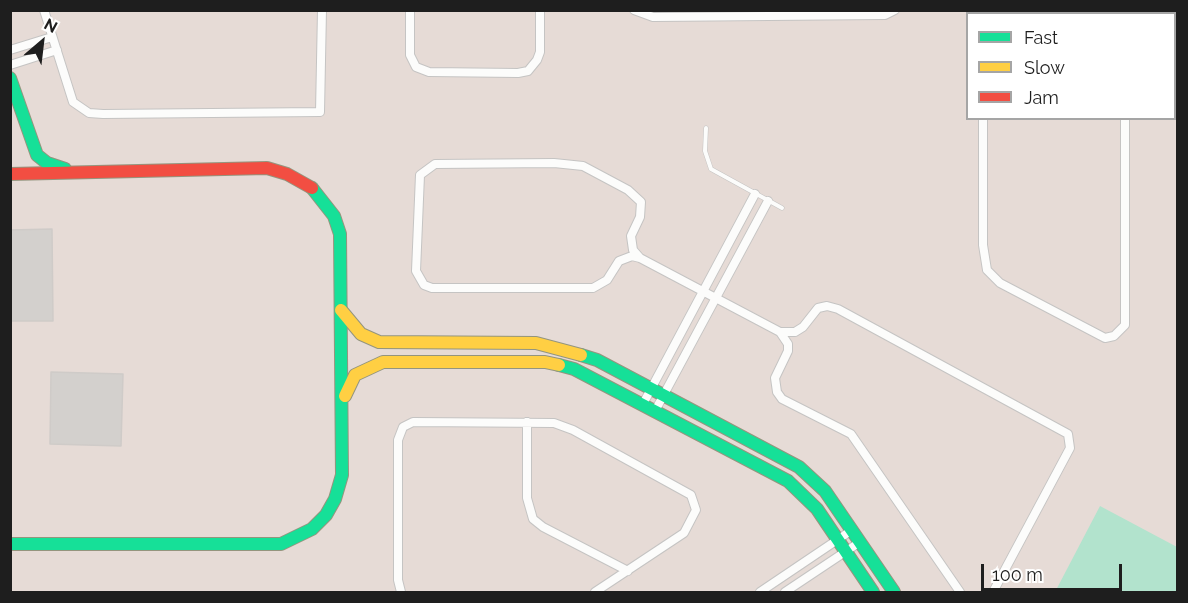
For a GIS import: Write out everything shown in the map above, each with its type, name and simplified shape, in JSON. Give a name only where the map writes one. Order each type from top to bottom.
[{"type":"street","points":[[44,10],[73,102],[89,113],[320,112],[322,10]]},
{"type":"street","points":[[410,10],[410,55],[416,67],[429,72],[518,73],[528,71],[540,52],[540,10]]},
{"type":"street","points":[[634,10],[653,16],[885,15],[895,10]]},
{"type":"street","points":[[10,50],[52,37]]},
{"type":"street","points":[[10,65],[57,51]]},
{"type":"street","points":[[10,78],[37,155],[47,163],[84,172]]},
{"type":"street","points":[[983,120],[983,245],[987,270],[1000,283],[1105,338],[1114,336],[1125,325],[1125,120]]},
{"type":"street","points":[[640,258],[633,250],[631,236],[640,217],[641,202],[628,190],[583,166],[554,162],[435,165],[426,168],[418,180],[416,271],[424,285],[432,288],[593,288],[607,280],[619,261],[632,256],[640,258],[780,332],[795,332],[803,327],[818,308],[826,306],[838,309],[1068,434],[1070,448],[993,592]]},
{"type":"street","points":[[10,174],[267,168],[287,174],[311,186],[334,216],[340,234],[342,406],[342,476],[335,499],[326,515],[297,538],[281,544],[257,546],[12,546]]},
{"type":"street","points":[[644,404],[755,194]]},
{"type":"street","points":[[655,411],[768,201]]},
{"type":"street","points":[[341,310],[362,334],[379,342],[556,346],[597,360],[799,467],[825,491],[894,592]]},
{"type":"street","points":[[780,332],[788,344],[788,351],[775,378],[777,392],[782,399],[851,434],[960,592]]},
{"type":"street","points":[[342,406],[348,385],[355,375],[373,365],[395,361],[545,362],[581,372],[788,481],[817,509],[873,592]]},
{"type":"street","points":[[401,592],[398,580],[399,440],[403,427],[413,422],[554,423],[573,430],[691,495],[696,510],[684,533],[599,591]]},
{"type":"street","points":[[527,422],[527,498],[533,519],[543,527],[628,571]]},
{"type":"street","points":[[760,592],[852,530]]},
{"type":"street","points":[[785,592],[860,542]]},
{"type":"lane","points":[[706,128],[705,150],[711,168],[782,208]]},
{"type":"shaded area","points":[[11,11],[1177,11],[1177,592],[11,592]]},
{"type":"green space","points":[[1100,506],[1177,547],[1177,592],[1055,592]]},
{"type":"building","points":[[52,229],[53,321],[10,321],[10,230]]},
{"type":"building","points":[[51,372],[123,374],[121,446],[50,444]]},
{"type":"traffic: fast","points":[[10,78],[37,155],[47,163],[65,169]]},
{"type":"traffic: fast","points":[[10,544],[281,544],[312,529],[326,515],[335,499],[342,475],[340,234],[334,216],[312,188]]},
{"type":"traffic: fast","points":[[581,355],[597,360],[799,467],[825,491],[894,592]]},
{"type":"traffic: fast","points":[[559,365],[574,369],[788,481],[817,509],[873,592]]},
{"type":"traffic: slow","points":[[341,310],[361,334],[379,342],[536,343],[581,355]]},
{"type":"traffic: slow","points":[[345,396],[355,375],[383,362],[545,362],[559,365]]},
{"type":"traffic: jam","points":[[10,174],[267,168],[287,174],[312,188]]}]
